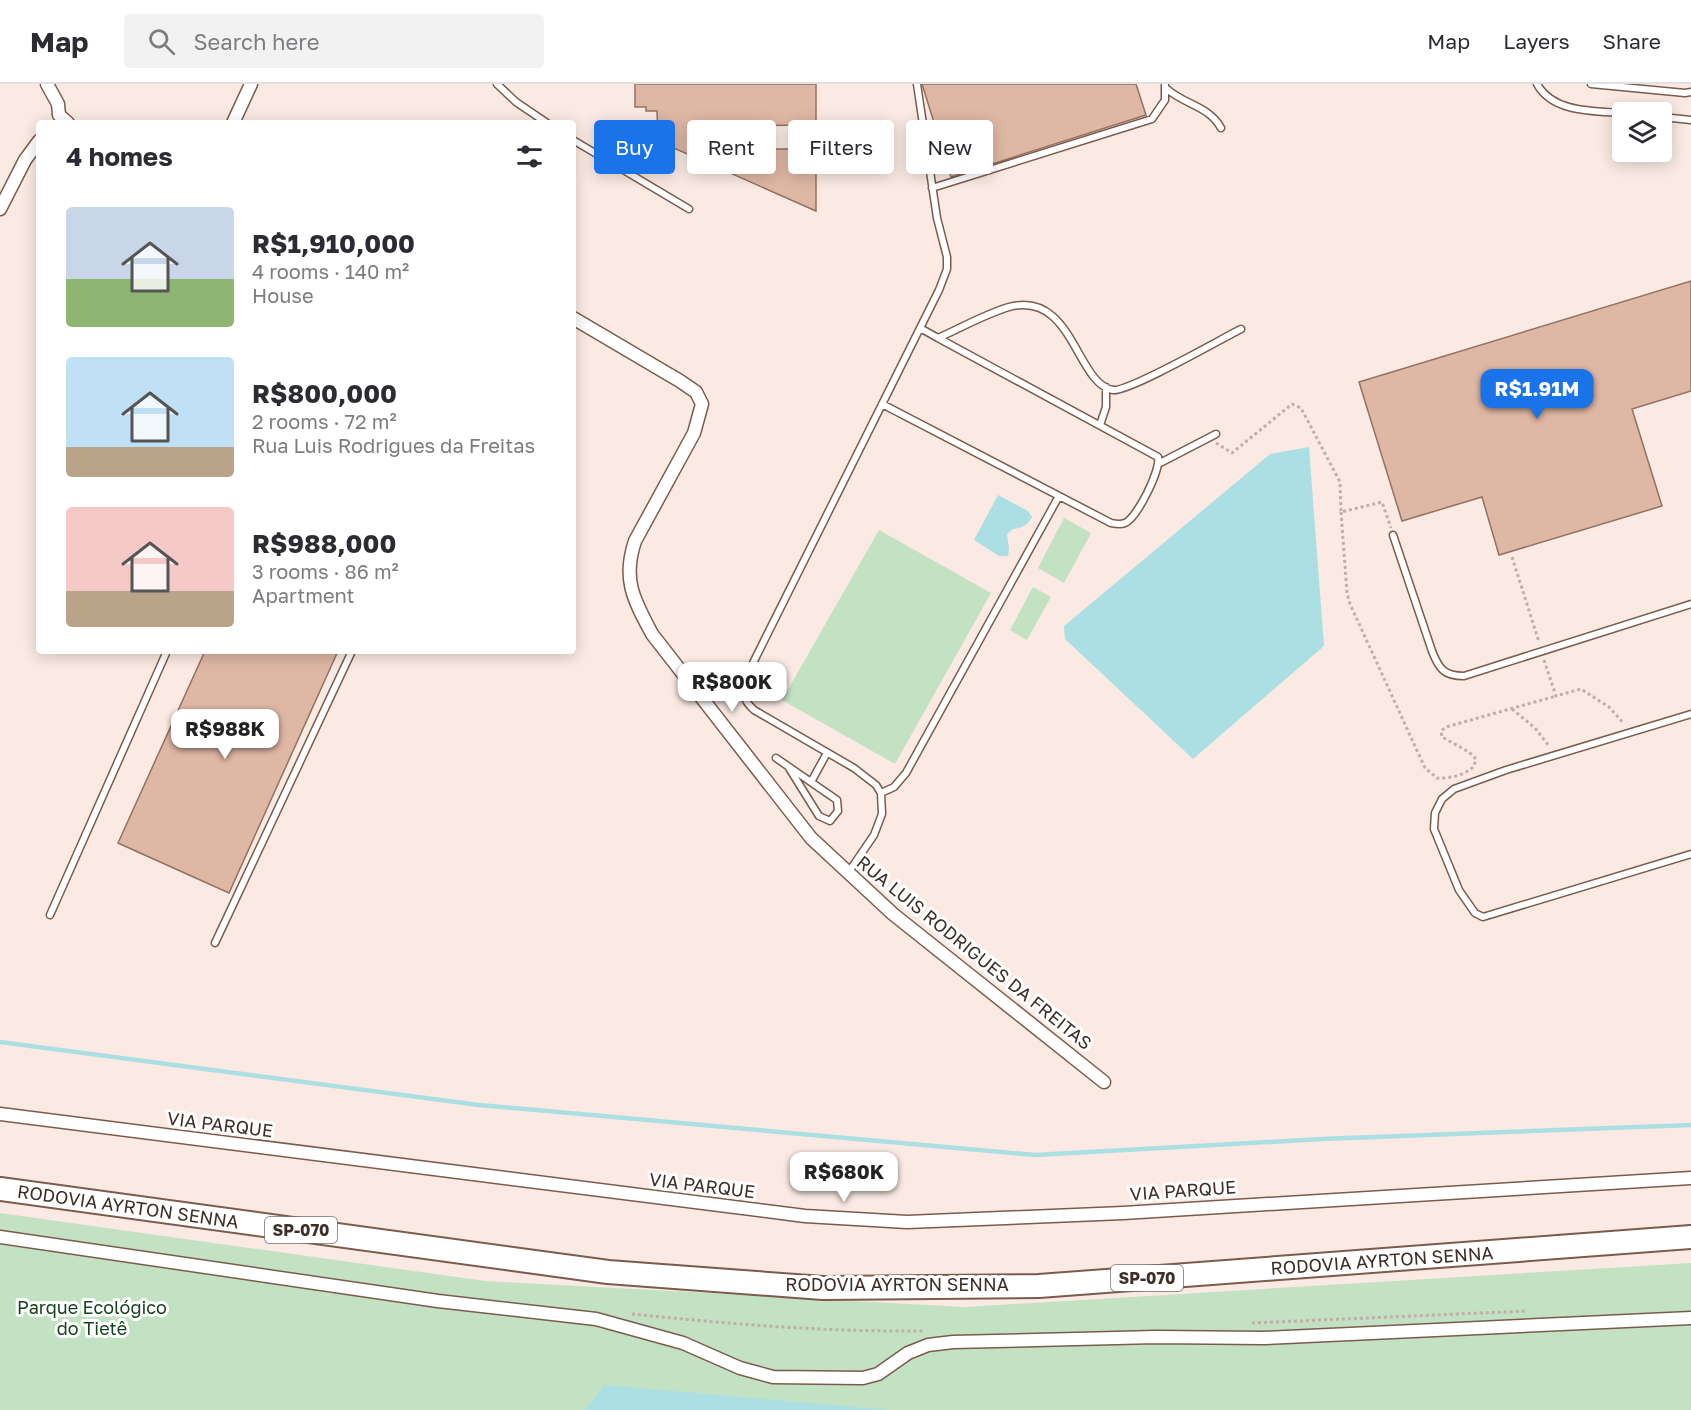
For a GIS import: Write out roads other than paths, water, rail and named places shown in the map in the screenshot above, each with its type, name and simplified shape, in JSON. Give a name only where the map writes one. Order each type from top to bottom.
[{"type":"highway","name":"RODOVIA AYRTON SENNA","points":[[0,1189],[602,1271],[823,1288],[1039,1286],[1691,1237]]},
{"type":"street","points":[[46,84],[58,104],[60,120]]},
{"type":"street","points":[[234,120],[251,84]]},
{"type":"street","points":[[0,210],[25,160],[36,145]]},
{"type":"street","name":"RUA LUIS RODRIGUES DA FREITAS","points":[[576,320],[680,381],[696,392],[702,404],[694,433],[634,541],[628,561],[629,583],[652,634],[811,838],[893,914],[1104,1082]]},
{"type":"street","name":"VIA PARQUE","points":[[0,1114],[793,1215],[907,1222],[1122,1213],[1691,1178]]},
{"type":"street","points":[[0,1237],[438,1301],[596,1319],[662,1336],[740,1368],[773,1377],[862,1378],[878,1374],[908,1353],[928,1345],[953,1342],[1156,1337],[1264,1338],[1691,1318]]},
{"type":"lane","points":[[497,84],[516,102],[543,120]]},
{"type":"lane","points":[[848,874],[874,835],[884,804],[881,793],[870,779],[754,710],[744,698],[744,686],[746,677],[790,593],[939,290],[947,269],[932,188],[917,84]]},
{"type":"lane","points":[[1537,84],[1541,92],[1560,104],[1583,110],[1612,112]]},
{"type":"lane","points":[[1591,84],[1691,92]]},
{"type":"lane","points":[[932,188],[1152,119],[1161,110],[1166,87]]},
{"type":"lane","points":[[1166,87],[1175,97],[1206,110],[1215,117],[1221,128]]},
{"type":"lane","points":[[1672,118],[1691,120]]},
{"type":"lane","points":[[576,142],[689,209]]},
{"type":"lane","points":[[938,338],[1010,307],[1026,306],[1038,309],[1062,325],[1090,372],[1106,387],[1117,390],[1241,329]]},
{"type":"lane","points":[[882,404],[1111,523],[1126,523],[1133,517],[1158,470],[1160,463],[1158,457],[1152,452],[920,328]]},
{"type":"lane","points":[[1100,425],[1106,407],[1106,387]]},
{"type":"lane","points":[[1160,463],[1214,436]]},
{"type":"lane","points":[[881,793],[894,787],[906,773],[1059,496]]},
{"type":"lane","points":[[1393,535],[1432,651],[1440,669],[1452,676],[1464,676],[1691,604]]},
{"type":"lane","points":[[50,915],[166,654]]},
{"type":"lane","points":[[215,943],[351,654]]},
{"type":"lane","points":[[1691,714],[1465,784],[1454,789],[1442,800],[1435,813],[1434,829],[1459,890],[1475,913],[1483,916],[1691,854]]},
{"type":"lane","points":[[811,782],[827,753]]},
{"type":"lane","points":[[776,758],[837,800],[838,810],[830,821],[819,816],[789,768]]},
{"type":"water","points":[[1309,447],[1324,646],[1193,759],[1065,639],[1064,626],[1270,454]]},
{"type":"water","points":[[998,495],[1028,511],[1032,517],[1024,526],[1013,529],[1007,534],[1008,556],[999,556],[974,540]]},
{"type":"water","points":[[604,1385],[890,1410],[585,1410]]},
{"type":"waterway","points":[[0,1042],[479,1105],[1036,1155],[1322,1139],[1691,1125]]},
{"type":"park label","name":"Parque Ecológico do Tietê","points":[[92,1318]]}]
